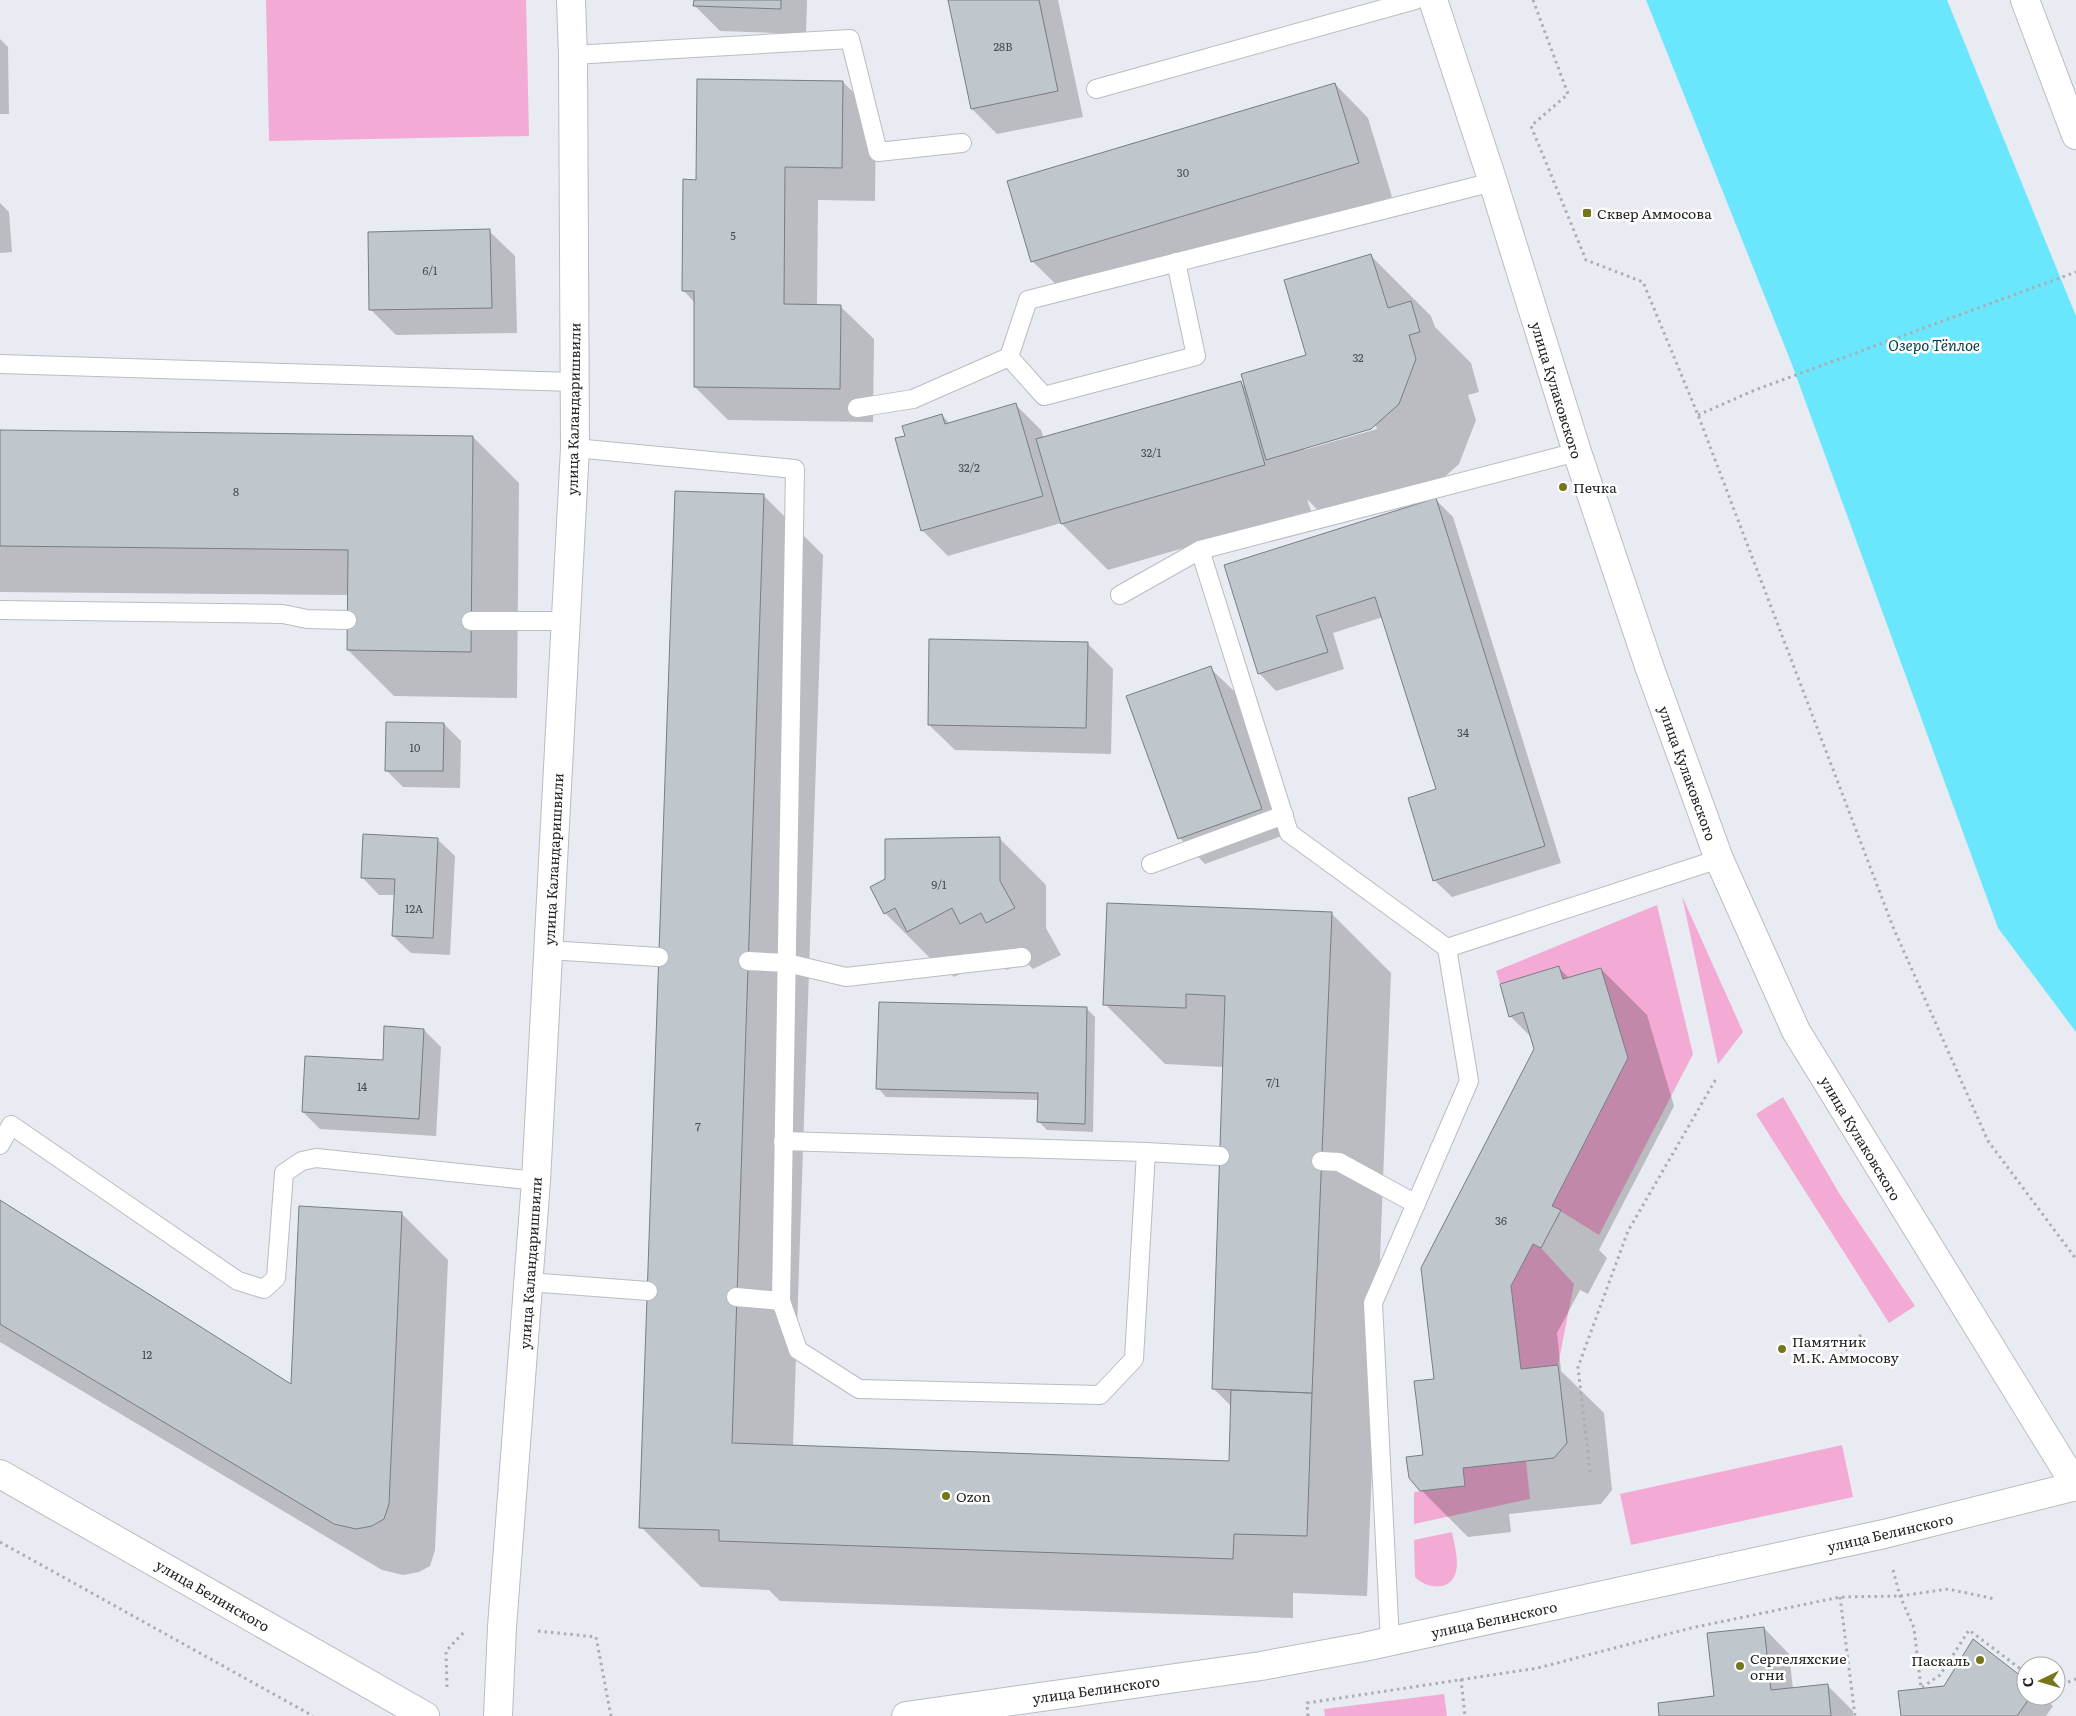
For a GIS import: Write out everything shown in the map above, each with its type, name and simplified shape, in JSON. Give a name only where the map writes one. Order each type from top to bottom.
[{"type":"street","name":"улица Каландаришвили","points":[[498,1716],[502,1627],[536,1180],[575,448],[573,55],[571,0]]},
{"type":"street","name":"улица Кулаковского","points":[[1433,0],[1493,182],[1577,452],[1649,666],[1720,859],[1796,1031],[2076,1486]]},
{"type":"street","points":[[2026,0],[2076,135]]},
{"type":"street","name":"улица Белинского","points":[[0,1474],[425,1716]]},
{"type":"street","name":"улица Белинского","points":[[906,1716],[1261,1666],[1390,1642],[1884,1534],[2076,1486]]},
{"type":"lane","points":[[1096,89],[1415,0]]},
{"type":"lane","points":[[573,55],[850,39],[878,152],[962,143]]},
{"type":"lane","points":[[857,408],[913,399],[1009,357],[1028,300],[1493,182]]},
{"type":"lane","points":[[1009,357],[1044,396],[1196,356],[1176,262]]},
{"type":"lane","points":[[0,364],[574,382]]},
{"type":"lane","points":[[575,448],[795,469],[781,1301],[798,1350],[859,1389],[1100,1395],[1134,1359],[1146,1152]]},
{"type":"lane","points":[[1120,595],[1200,550],[1577,452]]},
{"type":"lane","points":[[1200,550],[1290,833],[1447,948],[1469,1081],[1373,1303],[1390,1642]]},
{"type":"lane","points":[[0,610],[283,614],[306,619],[347,620]]},
{"type":"lane","points":[[471,621],[566,622]]},
{"type":"lane","points":[[1151,864],[1284,815]]},
{"type":"lane","points":[[1447,948],[1720,859]]},
{"type":"lane","points":[[548,950],[659,956]]},
{"type":"lane","points":[[748,961],[787,963],[846,977],[1022,957]]},
{"type":"lane","points":[[0,1145],[6,1121],[238,1281],[264,1289],[276,1278],[284,1173],[302,1161],[316,1158],[536,1180]]},
{"type":"lane","points":[[784,1141],[1220,1156]]},
{"type":"lane","points":[[1321,1161],[1339,1162],[1416,1204]]},
{"type":"lane","points":[[528,1282],[648,1291]]},
{"type":"lane","points":[[736,1297],[781,1301]]},
{"type":"path","points":[[1533,0],[1568,94],[1531,126],[1586,260],[1643,282],[1698,415],[1893,927],[1988,1141],[2076,1259]]},
{"type":"path","points":[[1698,415],[1755,390],[2076,272]]},
{"type":"path","points":[[1590,1472],[1578,1367],[1628,1231],[1716,1079]]},
{"type":"path","points":[[1841,1355],[1862,1334]]},
{"type":"path","points":[[0,1542],[313,1716]]},
{"type":"path","points":[[1892,1568],[1900,1596],[1914,1628],[1921,1688],[1940,1675],[1969,1630],[2016,1665]]},
{"type":"path","points":[[1308,1716],[1307,1703],[1538,1668],[1691,1628],[1840,1597],[1900,1596],[1948,1589],[1995,1599]]},
{"type":"path","points":[[1840,1597],[1855,1716]]},
{"type":"path","points":[[1461,1679],[1465,1716]]},
{"type":"path","points":[[610,1704],[611,1716]]},
{"type":"shaded area","points":[[266,0],[526,0],[529,136],[269,141]]},
{"type":"shaded area","points":[[1682,896],[1743,1032],[1718,1064]]},
{"type":"shaded area","points":[[1657,905],[1693,1054],[1599,1235],[1552,1206],[1628,1058],[1601,968],[1563,979],[1559,966],[1500,984],[1496,971]]},
{"type":"shaded area","points":[[1783,1097],[1839,1193],[1915,1306],[1889,1323],[1756,1114]]},
{"type":"shaded area","points":[[1533,1244],[1541,1248],[1574,1284],[1558,1365],[1521,1369],[1511,1286]]},
{"type":"shaded area","points":[[1842,1445],[1853,1497],[1631,1545],[1620,1494]]},
{"type":"shaded area","points":[[1526,1461],[1530,1499],[1414,1524],[1414,1492],[1465,1486],[1463,1468]]},
{"type":"shaded area","points":[[1452,1532],[1457,1563],[1453,1578],[1444,1586],[1425,1584],[1415,1577],[1414,1540]]},
{"type":"shaded area","points":[[1444,1694],[1447,1716],[1325,1716],[1324,1709]]},
{"type":"water","name":"Озеро Тёплое","points":[[1646,0],[1947,0],[2076,316],[2076,1032],[1998,928],[1791,362]]},
{"type":"building","points":[[694,0],[781,0],[781,9],[693,6]]},
{"type":"building","points":[[948,0],[1039,0],[1058,91],[971,109]]},
{"type":"building","points":[[697,79],[843,81],[842,168],[785,167],[784,304],[841,305],[840,389],[694,387],[694,291],[682,291],[683,179],[696,180]]},
{"type":"building","points":[[1335,83],[1359,163],[1031,262],[1007,181]]},
{"type":"building","points":[[490,229],[492,308],[369,310],[368,232]]},
{"type":"building","points":[[1371,254],[1388,308],[1411,301],[1420,332],[1409,335],[1416,359],[1399,404],[1371,429],[1266,460],[1241,374],[1306,355],[1284,280]]},
{"type":"building","points":[[1241,381],[1265,465],[1061,524],[1036,439]]},
{"type":"building","points":[[1016,403],[1043,496],[921,531],[895,438],[905,436],[902,426],[942,414],[945,424]]},
{"type":"building","points":[[0,430],[473,436],[471,652],[347,650],[348,550],[0,546]]},
{"type":"building","points":[[675,491],[764,494],[732,1443],[1229,1461],[1231,1390],[1312,1393],[1307,1536],[1234,1534],[1233,1559],[719,1541],[719,1530],[639,1528]]},
{"type":"building","points":[[1436,498],[1545,846],[1433,881],[1408,798],[1436,789],[1375,597],[1316,616],[1328,652],[1258,674],[1224,565]]},
{"type":"building","points":[[929,639],[1088,642],[1086,728],[928,725]]},
{"type":"building","points":[[1211,666],[1262,809],[1178,839],[1126,696]]},
{"type":"building","points":[[386,722],[444,723],[443,771],[385,771]]},
{"type":"building","points":[[363,834],[438,838],[433,938],[392,936],[395,879],[361,878]]},
{"type":"building","points":[[1000,837],[1000,881],[1015,908],[986,923],[981,913],[960,924],[952,908],[907,932],[895,908],[884,914],[870,887],[885,879],[885,839]]},
{"type":"building","points":[[1107,903],[1332,912],[1312,1393],[1212,1389],[1225,996],[1186,994],[1186,1008],[1103,1005]]},
{"type":"building","points":[[1559,966],[1563,979],[1601,968],[1628,1058],[1552,1206],[1561,1210],[1541,1248],[1533,1244],[1511,1286],[1521,1369],[1558,1365],[1567,1443],[1554,1458],[1463,1468],[1465,1486],[1420,1491],[1409,1478],[1406,1457],[1423,1455],[1414,1381],[1434,1379],[1421,1268],[1534,1049],[1523,1012],[1509,1017],[1500,984]]},
{"type":"building","points":[[879,1002],[1087,1007],[1085,1124],[1037,1122],[1038,1093],[876,1089]]},
{"type":"building","points":[[384,1026],[424,1029],[419,1119],[302,1112],[305,1056],[383,1060]]},
{"type":"building","points":[[0,1200],[291,1384],[299,1206],[402,1212],[389,1504],[384,1519],[372,1526],[356,1529],[334,1524],[0,1324]]},
{"type":"building","name":"Сергеляхские огни","points":[[1764,1627],[1771,1690],[1828,1684],[1831,1716],[1659,1716],[1658,1703],[1714,1696],[1707,1633]]},
{"type":"building","name":"Паскаль","points":[[1973,1639],[2016,1672],[2016,1706],[2024,1706],[2017,1716],[1901,1716],[1898,1691],[1944,1686]]},
{"type":"place","name":"Сквер Аммосова","points":[[1587,213]]},
{"type":"place","name":"Печка","points":[[1563,487]]},
{"type":"place","name":"Памятник М.К. Аммосову","points":[[1782,1349]]},
{"type":"place","name":"Ozon","points":[[946,1496]]},
{"type":"place","name":"Паскаль","points":[[1980,1660]]},
{"type":"place","name":"Сергеляхские огни","points":[[1740,1666]]}]
